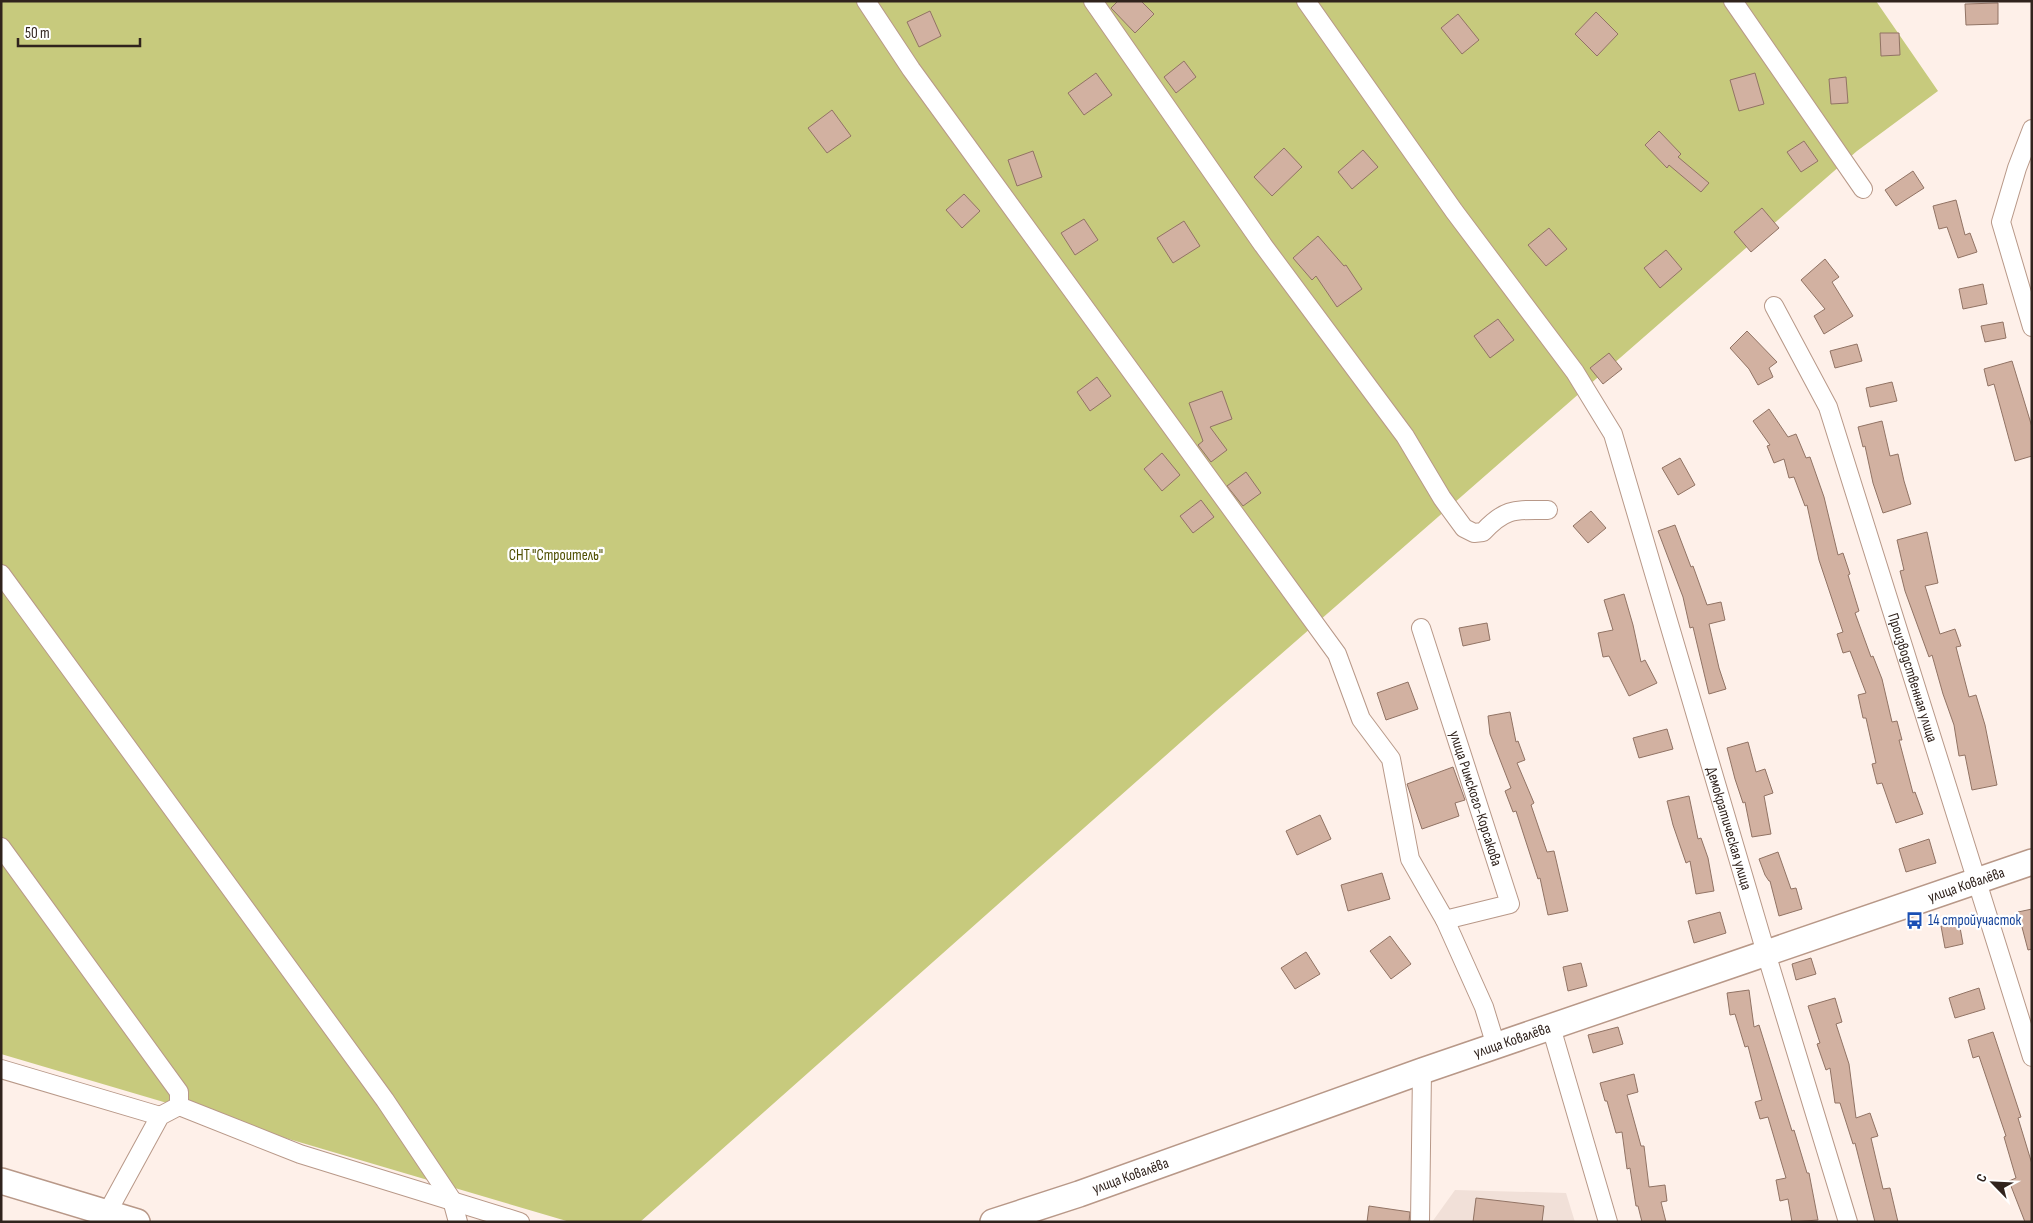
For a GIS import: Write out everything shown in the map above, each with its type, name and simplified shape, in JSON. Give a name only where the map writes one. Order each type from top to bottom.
[{"type":"street","points":[[866,1],[911,69],[1337,654],[1362,719],[1391,759],[1410,859],[1445,920],[1484,1007],[1496,1046]]},
{"type":"street","points":[[1093,1],[1263,244],[1405,436],[1442,498],[1464,528],[1474,533],[1483,532],[1510,511],[1548,510]]},
{"type":"street","name":"Демократическая улица","points":[[1306,1],[1454,211],[1575,372],[1613,434],[1766,953],[1848,1222]]},
{"type":"street","points":[[1733,1],[1863,189]]},
{"type":"street","points":[[2032,129],[2017,168],[2002,222],[2032,327]]},
{"type":"street","name":"Производственная улица","points":[[1774,306],[1828,407],[2032,1057]]},
{"type":"street","points":[[1,574],[385,1100],[452,1200],[458,1222]]},
{"type":"street","name":"улица Римского-Корсакова","points":[[1421,628],[1510,904],[1445,920]]},
{"type":"street","points":[[1,846],[179,1092],[179,1106]]},
{"type":"street","name":"улица Ковалёва","points":[[993,1222],[1079,1194],[1422,1071],[2032,862]]},
{"type":"street","points":[[1552,1027],[1608,1222]]},
{"type":"street","points":[[1,1069],[160,1116]]},
{"type":"street","points":[[1420,1222],[1422,1071]]},
{"type":"street","points":[[107,1212],[160,1116],[179,1106],[300,1154],[520,1222]]},
{"type":"street","points":[[1,1181],[138,1222]]},
{"type":"shaded area","points":[[1455,1190],[1566,1193],[1575,1222],[1432,1222]]},
{"type":"green space","name":"СНТ \"Строитель\"","points":[[1,1],[1876,1],[1938,91],[1857,151],[1217,710],[640,1222],[570,1222],[1,1054]]},
{"type":"building","points":[[1118,1],[1141,1],[1154,14],[1135,33],[1111,8]]},
{"type":"building","points":[[1998,3],[1998,24],[1966,25],[1965,4]]},
{"type":"building","points":[[930,11],[941,36],[919,47],[907,22]]},
{"type":"building","points":[[1596,12],[1618,34],[1597,56],[1575,34]]},
{"type":"building","points":[[1458,14],[1479,40],[1462,54],[1441,28]]},
{"type":"building","points":[[1880,33],[1899,33],[1900,55],[1881,56]]},
{"type":"building","points":[[1184,61],[1196,77],[1176,93],[1164,77]]},
{"type":"building","points":[[1096,73],[1112,95],[1084,115],[1068,93]]},
{"type":"building","points":[[1755,73],[1764,104],[1739,111],[1730,80]]},
{"type":"building","points":[[1846,77],[1848,103],[1831,104],[1829,79]]},
{"type":"building","points":[[832,110],[851,136],[827,153],[808,128]]},
{"type":"building","points":[[1659,131],[1681,154],[1678,157],[1709,183],[1701,192],[1669,165],[1667,168],[1645,145]]},
{"type":"building","points":[[1804,141],[1818,161],[1801,172],[1787,152]]},
{"type":"building","points":[[1284,148],[1302,167],[1272,196],[1254,177]]},
{"type":"building","points":[[1363,150],[1378,167],[1352,189],[1338,172]]},
{"type":"building","points":[[1033,151],[1042,177],[1017,186],[1008,160]]},
{"type":"building","points":[[1913,171],[1924,188],[1896,206],[1885,190]]},
{"type":"building","points":[[964,194],[980,211],[962,228],[946,210]]},
{"type":"building","points":[[1956,200],[1965,235],[1970,233],[1977,252],[1958,258],[1947,227],[1939,229],[1933,206]]},
{"type":"building","points":[[1762,208],[1779,228],[1751,252],[1734,232]]},
{"type":"building","points":[[1084,219],[1098,240],[1075,255],[1061,233]]},
{"type":"building","points":[[1184,221],[1200,246],[1173,263],[1157,238]]},
{"type":"building","points":[[1549,228],[1567,249],[1546,266],[1528,245]]},
{"type":"building","points":[[1318,236],[1344,266],[1346,265],[1362,289],[1337,307],[1316,276],[1312,280],[1293,258]]},
{"type":"building","points":[[1666,250],[1682,269],[1660,288],[1644,268]]},
{"type":"building","points":[[1825,259],[1839,277],[1832,282],[1853,316],[1824,334],[1814,316],[1825,309],[1801,280]]},
{"type":"building","points":[[1983,284],[1987,304],[1963,309],[1959,289]]},
{"type":"building","points":[[1498,319],[1514,340],[1490,358],[1474,336]]},
{"type":"building","points":[[2003,322],[2006,338],[1985,342],[1981,326]]},
{"type":"building","points":[[1747,331],[1777,362],[1769,368],[1773,377],[1758,385],[1749,369],[1730,348]]},
{"type":"building","points":[[1857,344],[1862,361],[1835,368],[1830,351]]},
{"type":"building","points":[[1609,353],[1622,369],[1603,384],[1590,368]]},
{"type":"building","points":[[2012,361],[2032,427],[2032,456],[2015,461],[1994,384],[1988,386],[1984,369]]},
{"type":"building","points":[[1097,377],[1111,396],[1090,411],[1077,392]]},
{"type":"building","points":[[1892,382],[1897,401],[1870,407],[1866,388]]},
{"type":"building","points":[[1222,391],[1232,419],[1210,427],[1227,450],[1211,462],[1198,445],[1203,441],[1189,403]]},
{"type":"building","points":[[1769,409],[1788,437],[1796,434],[1806,458],[1810,457],[1824,497],[1838,555],[1843,553],[1850,574],[1848,575],[1859,611],[1855,613],[1871,657],[1873,656],[1882,679],[1892,722],[1897,721],[1902,740],[1899,740],[1913,793],[1915,792],[1923,814],[1896,823],[1882,783],[1877,784],[1872,764],[1876,763],[1866,718],[1863,718],[1858,695],[1866,693],[1850,651],[1843,653],[1837,634],[1843,632],[1819,560],[1807,505],[1805,506],[1794,477],[1789,478],[1784,459],[1774,463],[1767,446],[1770,445],[1753,421]]},
{"type":"building","points":[[1882,421],[1890,456],[1898,454],[1911,504],[1883,513],[1858,427]]},
{"type":"building","points":[[1162,453],[1180,475],[1162,491],[1144,469]]},
{"type":"building","points":[[1680,458],[1695,485],[1678,495],[1662,468]]},
{"type":"building","points":[[1246,472],[1261,493],[1243,506],[1227,486]]},
{"type":"building","points":[[1201,500],[1214,517],[1193,533],[1180,516]]},
{"type":"building","points":[[1591,511],[1606,528],[1588,543],[1573,526]]},
{"type":"building","points":[[1675,525],[1707,605],[1721,602],[1725,620],[1709,624],[1726,689],[1709,694],[1693,627],[1690,628],[1683,597],[1658,531]]},
{"type":"building","points":[[1927,532],[1938,583],[1925,586],[1940,634],[1955,629],[1961,646],[1956,647],[1969,697],[1976,695],[1985,725],[1997,785],[1972,790],[1965,755],[1959,756],[1954,725],[1932,655],[1929,657],[1905,591],[1900,571],[1904,570],[1897,540]]},
{"type":"building","points":[[1624,594],[1641,662],[1645,660],[1657,683],[1629,696],[1609,656],[1603,657],[1598,633],[1613,630],[1604,600]]},
{"type":"building","points":[[1487,623],[1490,640],[1463,646],[1459,628]]},
{"type":"building","points":[[1408,682],[1418,709],[1386,720],[1377,693]]},
{"type":"building","points":[[1510,712],[1516,742],[1518,741],[1525,760],[1517,763],[1534,803],[1531,805],[1547,852],[1554,851],[1568,911],[1548,915],[1540,878],[1538,879],[1516,811],[1513,812],[1505,791],[1511,788],[1490,734],[1488,716]]},
{"type":"building","points":[[1667,729],[1673,749],[1639,758],[1633,738]]},
{"type":"building","points":[[1748,742],[1756,772],[1765,769],[1773,793],[1764,796],[1771,834],[1752,837],[1745,802],[1743,803],[1727,748]]},
{"type":"building","points":[[1453,767],[1465,800],[1455,803],[1459,816],[1422,829],[1407,784]]},
{"type":"building","points":[[1689,796],[1698,839],[1701,838],[1708,858],[1714,891],[1696,894],[1690,861],[1686,863],[1667,801]]},
{"type":"building","points":[[1320,815],[1331,839],[1297,855],[1286,831]]},
{"type":"building","points":[[1929,839],[1936,863],[1906,872],[1899,849]]},
{"type":"building","points":[[1778,852],[1791,889],[1796,888],[1802,909],[1779,916],[1770,881],[1765,875],[1759,859]]},
{"type":"building","points":[[1382,873],[1390,899],[1348,911],[1341,885]]},
{"type":"building","points":[[2032,909],[2032,949],[2028,950],[2018,912]]},
{"type":"building","points":[[1720,912],[1726,933],[1694,943],[1688,921]]},
{"type":"building","points":[[1959,922],[1963,944],[1945,948],[1941,926]]},
{"type":"building","points":[[1390,936],[1411,964],[1391,979],[1370,951]]},
{"type":"building","points":[[1306,952],[1320,974],[1295,989],[1281,968]]},
{"type":"building","points":[[1811,958],[1816,974],[1796,980],[1792,964]]},
{"type":"building","points":[[1581,963],[1587,986],[1568,991],[1563,967]]},
{"type":"building","points":[[1979,988],[1985,1009],[1955,1018],[1949,998]]},
{"type":"building","points":[[1749,990],[1754,1027],[1759,1025],[1792,1131],[1794,1130],[1807,1173],[1809,1173],[1818,1220],[1792,1222],[1788,1199],[1780,1201],[1776,1180],[1786,1178],[1768,1117],[1760,1119],[1755,1102],[1762,1100],[1748,1046],[1745,1047],[1735,1014],[1730,1015],[1727,993]]},
{"type":"building","points":[[1835,998],[1842,1022],[1836,1024],[1849,1064],[1856,1118],[1870,1113],[1878,1136],[1871,1138],[1883,1189],[1890,1188],[1898,1222],[1875,1222],[1855,1143],[1853,1144],[1840,1103],[1835,1103],[1830,1068],[1826,1070],[1817,1044],[1820,1043],[1808,1006]]},
{"type":"building","points":[[1618,1027],[1623,1044],[1593,1053],[1588,1035]]},
{"type":"building","points":[[1993,1032],[2021,1117],[2018,1118],[2032,1164],[2032,1222],[2025,1222],[2009,1181],[2016,1178],[2004,1137],[2006,1136],[1979,1056],[1973,1058],[1968,1040]]},
{"type":"building","points":[[1634,1074],[1638,1092],[1627,1095],[1641,1146],[1644,1146],[1649,1187],[1665,1185],[1667,1201],[1661,1202],[1666,1222],[1642,1222],[1638,1206],[1636,1206],[1630,1168],[1627,1169],[1622,1132],[1616,1133],[1600,1083]]},
{"type":"building","points":[[1476,1198],[1544,1206],[1542,1222],[1473,1222]]},
{"type":"building","points":[[1369,1206],[1410,1212],[1409,1222],[1367,1222]]},
{"type":"place","name":"14 стройучасток","points":[[1914,920]]}]
